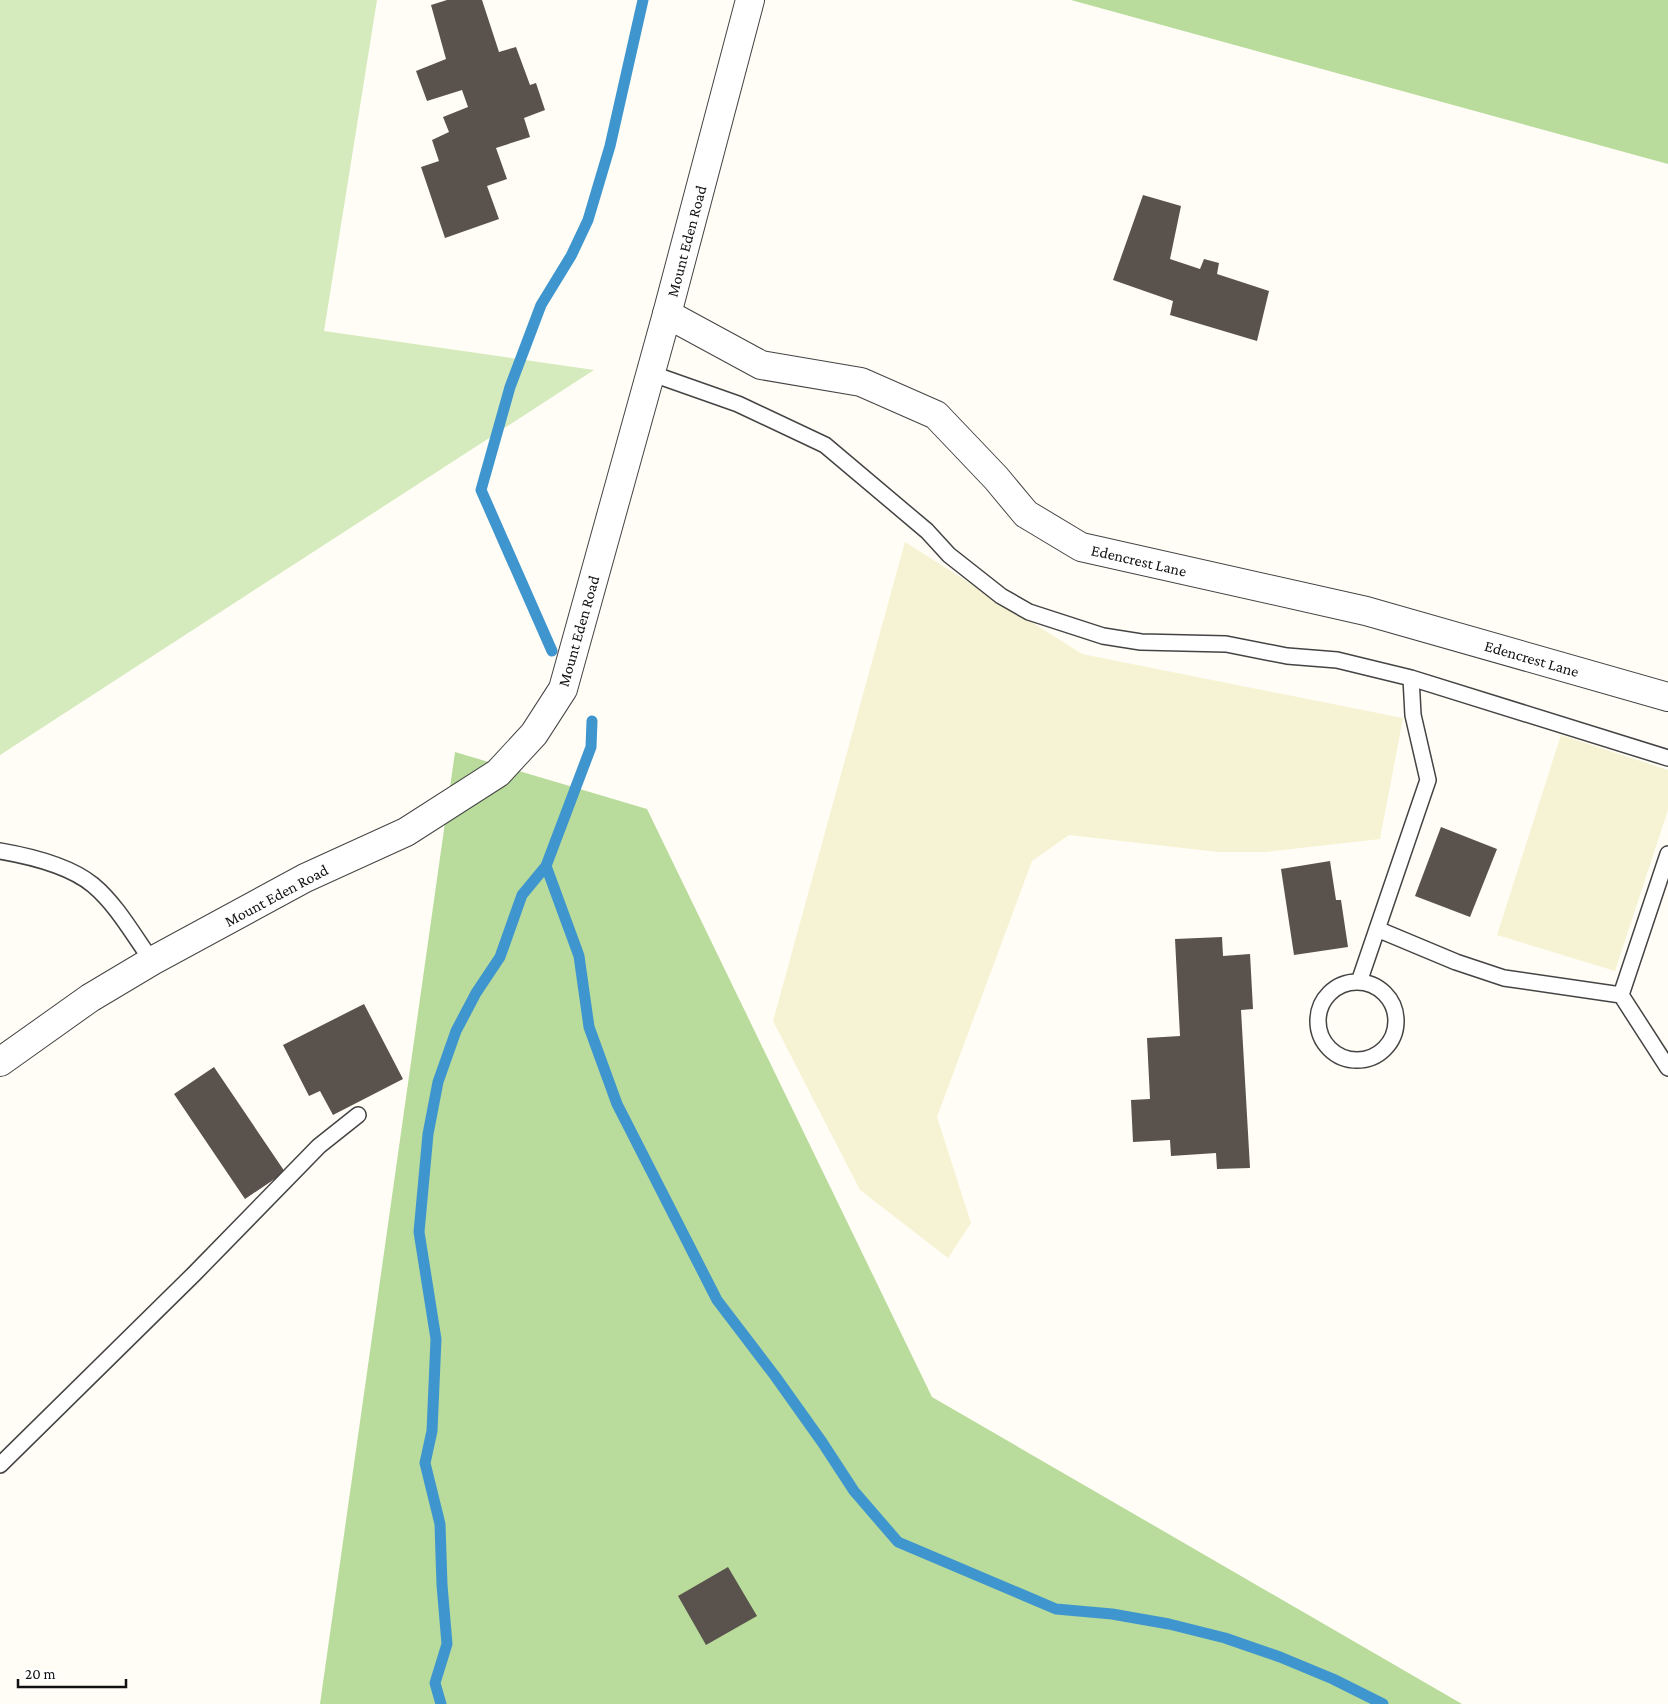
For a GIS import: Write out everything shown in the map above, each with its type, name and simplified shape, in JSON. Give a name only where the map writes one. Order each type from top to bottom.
[{"type":"street","name":"Mount Eden Road","points":[[0,1062],[90,998],[152,961],[305,878],[406,832],[498,774],[534,734],[563,688],[667,314],[750,0]]},
{"type":"street","name":"Edencrest Lane","points":[[667,314],[761,365],[861,382],[936,415],[996,478],[1026,514],[1081,546],[1366,611],[1668,697]]},
{"type":"lane","points":[[650,373],[738,404],[825,445],[927,531],[949,555],[1001,596],[1029,612],[1103,636],[1141,642],[1226,644],[1287,656],[1337,660],[1411,678],[1668,758]]},
{"type":"lane","points":[[1359,982],[1428,780],[1413,716],[1411,678]]},
{"type":"lane","points":[[0,851],[21,855],[56,866],[81,877],[93,886],[116,910],[152,961]]},
{"type":"lane","points":[[1621,995],[1668,854]]},
{"type":"lane","points":[[1377,929],[1456,962],[1504,978],[1621,995],[1668,1068]]},
{"type":"lane","points":[[1359,982],[1372,984],[1383,991],[1396,1013],[1397,1026],[1393,1038],[1386,1049],[1376,1057],[1363,1061],[1350,1060],[1338,1056],[1328,1048],[1320,1037],[1318,1024],[1319,1011],[1324,998],[1334,989],[1346,983],[1359,982]]},
{"type":"lane","points":[[0,1465],[194,1274],[319,1146],[358,1116]]},
{"type":"shaded area","points":[[905,542],[1082,654],[1403,718],[1380,839],[1266,852],[1218,852],[1069,835],[1032,861],[937,1117],[971,1223],[948,1258],[860,1190],[773,1021]]},
{"type":"shaded area","points":[[1561,735],[1668,770],[1668,810],[1615,971],[1497,935]]},
{"type":"green space","points":[[0,0],[377,0],[324,331],[594,370],[0,755]]},
{"type":"green space","points":[[1071,0],[1668,0],[1668,164]]},
{"type":"green space","points":[[455,752],[647,809],[932,1397],[1462,1704],[320,1704]]},
{"type":"building","points":[[447,0],[482,0],[499,52],[516,47],[530,85],[536,83],[545,110],[524,118],[530,137],[496,148],[507,179],[487,186],[499,219],[445,238],[421,167],[439,161],[432,140],[449,132],[443,117],[468,107],[462,90],[427,101],[416,71],[446,59],[431,5]]},
{"type":"building","points":[[1143,195],[1181,206],[1170,259],[1200,269],[1204,259],[1219,263],[1217,274],[1269,291],[1257,341],[1170,315],[1173,301],[1113,280]]},
{"type":"building","points":[[1441,827],[1497,849],[1470,917],[1415,896]]},
{"type":"building","points":[[1330,861],[1336,900],[1341,900],[1348,947],[1294,955],[1281,869]]},
{"type":"building","points":[[1222,937],[1223,956],[1250,954],[1253,1009],[1241,1010],[1250,1168],[1217,1169],[1216,1153],[1171,1156],[1170,1140],[1133,1142],[1131,1100],[1150,1099],[1147,1038],[1180,1036],[1175,939]]},
{"type":"building","points":[[364,1004],[403,1079],[333,1115],[320,1091],[309,1096],[283,1045]]},
{"type":"building","points":[[214,1067],[285,1172],[245,1199],[174,1094]]},
{"type":"building","points":[[728,1567],[757,1616],[706,1645],[678,1596]]},
{"type":"waterway","points":[[552,651],[481,490],[510,387],[541,305],[571,256],[588,220],[610,146],[643,0]]},
{"type":"waterway","points":[[441,1704],[435,1683],[447,1644],[442,1585],[440,1524],[425,1463],[432,1431],[436,1339],[419,1232],[428,1134],[438,1082],[456,1031],[476,993],[500,957],[522,895],[546,866],[591,747],[592,721]]},
{"type":"waterway","points":[[546,866],[579,956],[589,1027],[617,1104],[717,1300],[775,1376],[854,1491],[898,1542],[1056,1609],[1112,1614],[1169,1624],[1225,1638],[1280,1657],[1333,1679],[1383,1704]]}]
